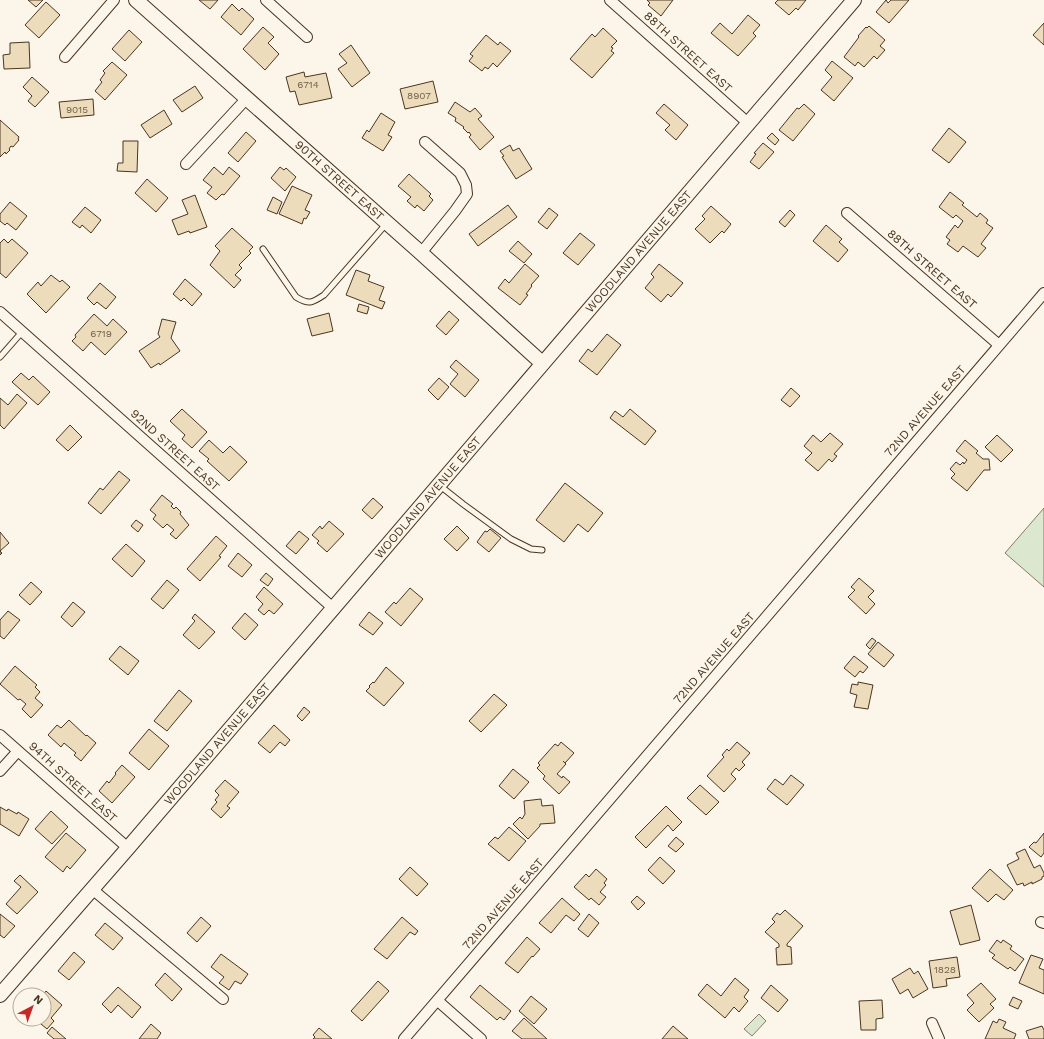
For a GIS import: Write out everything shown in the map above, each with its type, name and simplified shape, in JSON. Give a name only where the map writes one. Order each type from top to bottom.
[{"type":"street","points":[[65,57],[114,0]]},
{"type":"street","name":"90TH STREET EAST","points":[[136,0],[421,253],[542,363]]},
{"type":"street","points":[[266,0],[308,37]]},
{"type":"street","name":"88TH STREET EAST","points":[[610,0],[748,123]]},
{"type":"street","name":"WOODLAND AVENUE EAST","points":[[0,995],[128,848],[854,0]]},
{"type":"street","points":[[186,164],[247,98]]},
{"type":"street","points":[[421,253],[467,194],[466,185],[460,173],[425,142]]},
{"type":"street","name":"88TH STREET EAST","points":[[847,214],[999,345]]},
{"type":"street","name":"72ND AVENUE EAST","points":[[404,1039],[1044,293]]},
{"type":"street","name":"92ND STREET EAST","points":[[0,312],[333,608]]},
{"type":"street","name":"94TH STREET EAST","points":[[0,735],[128,848]]},
{"type":"street","points":[[0,771],[18,751]]},
{"type":"street","points":[[92,889],[223,999]]},
{"type":"street","points":[[438,1001],[481,1039]]},
{"type":"street","points":[[932,1023],[939,1039]]},
{"type":"lane","points":[[263,249],[296,297],[304,302],[314,302],[324,294],[387,223]]},
{"type":"lane","points":[[0,357],[22,332]]},
{"type":"lane","points":[[439,484],[463,504],[511,539],[531,549],[542,550]]},
{"type":"green space","points":[[1044,508],[1044,587],[1005,553]]},
{"type":"green space","points":[[759,1014],[766,1021],[752,1036],[744,1029]]},
{"type":"building","points":[[28,0],[43,0],[36,7]]},
{"type":"building","points":[[199,0],[218,0],[210,9]]},
{"type":"building","points":[[647,0],[673,0],[661,16],[648,5],[650,3]]},
{"type":"building","points":[[778,0],[806,0],[798,10],[796,8],[789,15],[775,3]]},
{"type":"building","points":[[886,0],[888,3],[891,0],[909,0],[889,23],[876,12]]},
{"type":"building","points":[[46,2],[60,15],[39,38],[25,25]]},
{"type":"building","points":[[232,4],[239,11],[242,8],[254,19],[241,35],[221,17]]},
{"type":"building","points":[[748,15],[760,25],[753,33],[756,36],[738,56],[711,33],[720,23],[732,34]]},
{"type":"building","points":[[1044,23],[1044,45],[1033,35]]},
{"type":"building","points":[[869,26],[885,40],[880,46],[885,50],[877,59],[874,56],[864,67],[858,62],[855,66],[844,57],[859,37],[858,36],[866,27],[867,28]]},
{"type":"building","points":[[263,27],[274,37],[268,43],[279,54],[265,70],[243,49]]},
{"type":"building","points":[[603,28],[617,41],[611,47],[613,48],[611,51],[614,53],[592,78],[570,59],[592,34],[595,37]]},
{"type":"building","points":[[129,30],[142,42],[125,61],[112,49]]},
{"type":"building","points":[[486,35],[498,45],[500,42],[511,51],[497,67],[493,63],[488,69],[485,67],[482,71],[469,61],[473,56],[470,54]]},
{"type":"building","points":[[29,42],[30,68],[4,69],[3,55],[10,54],[10,43]]},
{"type":"building","points":[[351,45],[370,73],[352,87],[338,69],[347,63],[339,54]]},
{"type":"building","points":[[832,61],[853,78],[834,101],[821,90],[832,77],[825,70]]},
{"type":"building","points":[[112,62],[127,75],[105,100],[95,91],[102,82],[100,80],[105,73],[103,71]]},
{"type":"building","points":[[304,72],[305,77],[326,73],[332,98],[299,105],[295,91],[290,92],[286,77]]},
{"type":"building","points":[[32,77],[49,92],[35,107],[28,101],[32,96],[23,87]]},
{"type":"building","points":[[433,81],[438,102],[405,109],[400,89]]},
{"type":"building","points":[[195,86],[203,98],[182,112],[173,100]]},
{"type":"building","points":[[93,99],[94,115],[61,118],[59,102]]},
{"type":"building","points":[[455,102],[470,112],[475,108],[482,116],[478,119],[494,137],[480,150],[469,137],[471,135],[469,132],[468,133],[463,128],[464,127],[455,121],[456,118],[448,113]]},
{"type":"building","points":[[664,104],[688,125],[676,140],[665,130],[670,125],[656,113]]},
{"type":"building","points":[[804,104],[815,114],[793,141],[779,130],[797,108],[799,109]]},
{"type":"building","points":[[164,110],[172,124],[150,138],[141,125]]},
{"type":"building","points":[[381,113],[395,122],[388,135],[392,137],[383,151],[362,138],[367,130],[369,132]]},
{"type":"building","points":[[0,120],[19,137],[19,140],[13,147],[11,146],[9,149],[10,150],[6,154],[5,152],[0,157]]},
{"type":"building","points":[[949,128],[966,142],[949,163],[932,150]]},
{"type":"building","points":[[246,132],[256,141],[238,162],[228,153]]},
{"type":"building","points":[[772,133],[779,140],[775,145],[767,138]]},
{"type":"building","points":[[123,141],[138,141],[137,172],[117,171],[118,163],[123,163]]},
{"type":"building","points":[[763,143],[774,152],[759,169],[750,162],[756,154],[754,153]]},
{"type":"building","points":[[510,145],[513,151],[519,148],[532,169],[516,179],[502,157],[504,156],[500,151]]},
{"type":"building","points":[[214,167],[223,175],[229,167],[240,176],[224,195],[222,194],[216,200],[207,193],[212,187],[203,180]]},
{"type":"building","points":[[280,167],[284,170],[286,168],[296,177],[285,191],[271,178]]},
{"type":"building","points":[[409,174],[431,194],[429,196],[433,200],[424,211],[417,205],[415,208],[407,201],[411,197],[398,186]]},
{"type":"building","points":[[147,179],[168,198],[156,212],[135,193]]},
{"type":"building","points":[[292,186],[312,195],[305,210],[310,212],[306,219],[304,218],[302,224],[279,214]]},
{"type":"building","points":[[950,192],[964,203],[962,205],[977,217],[980,213],[988,220],[986,223],[993,228],[981,244],[986,248],[978,257],[963,246],[958,252],[947,244],[950,240],[946,237],[955,225],[958,228],[963,221],[956,215],[953,218],[939,207]]},
{"type":"building","points":[[195,195],[207,227],[190,233],[189,231],[178,235],[172,220],[188,214],[182,200]]},
{"type":"building","points":[[273,197],[282,202],[277,214],[267,210]]},
{"type":"building","points":[[10,202],[27,216],[16,230],[7,223],[5,225],[0,221],[0,214]]},
{"type":"building","points":[[508,205],[517,217],[478,246],[469,234]]},
{"type":"building","points":[[711,206],[731,224],[724,233],[722,231],[710,243],[695,229],[705,219],[702,216]]},
{"type":"building","points":[[85,207],[101,220],[91,233],[82,225],[80,228],[72,222]]},
{"type":"building","points":[[549,208],[558,215],[547,229],[538,222]]},
{"type":"building","points":[[790,210],[795,215],[785,227],[779,222]]},
{"type":"building","points":[[826,225],[842,239],[839,242],[848,250],[838,262],[813,241]]},
{"type":"building","points":[[232,228],[253,247],[249,251],[251,253],[239,265],[242,268],[235,275],[241,280],[234,288],[210,265],[220,251],[215,246]]},
{"type":"building","points":[[580,233],[595,245],[578,265],[563,253]]},
{"type":"building","points":[[4,239],[8,243],[12,239],[28,253],[6,278],[0,273],[0,243]]},
{"type":"building","points":[[518,241],[532,254],[524,263],[509,251]]},
{"type":"building","points":[[525,264],[539,276],[531,285],[532,286],[526,294],[528,295],[520,305],[498,288],[505,279],[509,283]]},
{"type":"building","points":[[659,264],[683,283],[671,297],[668,294],[661,302],[645,288],[654,277],[651,274]]},
{"type":"building","points":[[356,270],[370,275],[368,281],[384,287],[379,300],[385,302],[382,309],[346,295]]},
{"type":"building","points":[[51,275],[60,282],[62,280],[70,287],[46,313],[27,294],[38,282],[41,286]]},
{"type":"building","points":[[185,279],[202,294],[192,306],[184,298],[181,301],[173,294]]},
{"type":"building","points":[[100,283],[116,297],[106,309],[97,302],[94,305],[87,298]]},
{"type":"building","points":[[359,304],[369,307],[367,314],[357,311]]},
{"type":"building","points":[[449,311],[459,320],[446,335],[436,326]]},
{"type":"building","points":[[329,313],[333,331],[312,336],[307,319]]},
{"type":"building","points":[[94,314],[107,326],[113,319],[127,332],[105,355],[91,342],[83,351],[72,341],[76,337],[75,335]]},
{"type":"building","points":[[162,319],[176,322],[171,338],[180,351],[160,365],[159,363],[151,368],[139,351],[160,337],[158,334]]},
{"type":"building","points":[[607,334],[621,345],[597,375],[579,361],[588,349],[592,352]]},
{"type":"building","points":[[456,360],[479,380],[465,397],[450,384],[458,374],[450,367]]},
{"type":"building","points":[[21,373],[29,380],[33,376],[50,392],[38,405],[12,382]]},
{"type":"building","points":[[439,378],[449,387],[438,400],[428,390]]},
{"type":"building","points":[[791,388],[800,396],[790,407],[781,400]]},
{"type":"building","points":[[17,394],[27,403],[4,429],[0,425],[0,398],[8,405]]},
{"type":"building","points":[[182,409],[207,432],[192,448],[182,439],[185,435],[170,421]]},
{"type":"building","points":[[630,409],[656,431],[645,445],[610,418],[615,411],[623,417]]},
{"type":"building","points":[[70,425],[82,437],[68,451],[56,440]]},
{"type":"building","points":[[830,433],[843,444],[834,454],[837,456],[832,462],[829,459],[818,471],[805,460],[812,453],[804,446],[813,435],[821,442]]},
{"type":"building","points":[[997,435],[1013,450],[1001,462],[985,447]]},
{"type":"building","points":[[209,440],[223,453],[230,446],[247,462],[229,481],[207,461],[209,459],[199,451]]},
{"type":"building","points":[[965,440],[978,451],[976,453],[983,459],[989,459],[990,470],[984,470],[967,491],[951,478],[955,474],[950,469],[956,462],[960,465],[963,462],[964,464],[967,460],[956,451]]},
{"type":"building","points":[[119,471],[130,480],[101,514],[88,503],[100,488],[103,490]]},
{"type":"building","points":[[565,483],[603,513],[588,532],[578,524],[564,542],[536,520]]},
{"type":"building","points":[[162,495],[173,504],[171,506],[174,509],[176,507],[181,512],[180,514],[189,525],[176,539],[170,534],[174,530],[167,524],[163,528],[153,519],[156,515],[150,510]]},
{"type":"building","points":[[373,498],[383,507],[372,519],[362,510]]},
{"type":"building","points":[[136,520],[143,525],[138,532],[131,526]]},
{"type":"building","points":[[329,521],[344,534],[327,552],[317,543],[319,541],[312,535],[320,526],[322,529]]},
{"type":"building","points":[[457,526],[469,538],[457,551],[444,539]]},
{"type":"building","points":[[490,529],[501,538],[489,552],[477,542],[485,531],[487,532]]},
{"type":"building","points":[[299,531],[309,539],[296,554],[286,546]]},
{"type":"building","points":[[0,532],[9,543],[0,551]]},
{"type":"building","points":[[216,536],[227,546],[219,556],[221,557],[200,581],[187,569]]},
{"type":"building","points":[[126,544],[145,561],[132,577],[112,559]]},
{"type":"building","points":[[238,553],[252,565],[242,577],[228,566]]},
{"type":"building","points":[[266,573],[273,579],[268,586],[260,580]]},
{"type":"building","points":[[859,578],[874,591],[868,597],[875,604],[866,614],[848,597],[855,590],[851,587]]},
{"type":"building","points":[[167,580],[179,590],[163,609],[151,599]]},
{"type":"building","points":[[31,582],[42,592],[30,605],[19,595]]},
{"type":"building","points":[[264,587],[283,604],[274,614],[269,610],[264,615],[258,610],[263,604],[256,597]]},
{"type":"building","points":[[410,588],[423,599],[401,626],[385,612],[394,602],[396,604]]},
{"type":"building","points":[[73,602],[85,612],[72,627],[61,617]]},
{"type":"building","points":[[8,611],[20,620],[4,639],[0,636],[0,620]]},
{"type":"building","points":[[369,612],[383,623],[373,635],[359,625]]},
{"type":"building","points":[[245,613],[258,625],[245,640],[232,628]]},
{"type":"building","points":[[195,614],[215,632],[199,649],[183,635],[195,621],[192,618]]},
{"type":"building","points":[[872,638],[876,641],[870,649],[866,645]]},
{"type":"building","points":[[878,642],[894,655],[884,667],[868,654]]},
{"type":"building","points":[[120,646],[139,661],[128,675],[109,659]]},
{"type":"building","points":[[854,656],[868,667],[863,673],[860,671],[855,677],[844,668]]},
{"type":"building","points":[[15,666],[37,685],[35,687],[40,692],[35,698],[43,705],[31,718],[22,709],[26,704],[20,699],[18,700],[0,684]]},
{"type":"building","points":[[386,667],[404,683],[384,706],[366,691]]},
{"type":"building","points":[[858,682],[873,685],[868,709],[854,707],[857,695],[850,693],[852,684],[858,685]]},
{"type":"building","points":[[179,690],[192,701],[167,731],[154,721]]},
{"type":"building","points":[[494,694],[507,705],[481,732],[469,721]]},
{"type":"building","points":[[304,707],[310,712],[302,721],[297,716]]},
{"type":"building","points":[[69,720],[96,743],[81,761],[74,755],[76,753],[64,743],[61,747],[48,735],[57,725],[61,728]]},
{"type":"building","points":[[274,725],[290,740],[285,746],[280,742],[270,753],[258,743]]},
{"type":"building","points":[[149,729],[169,746],[149,770],[129,753]]},
{"type":"building","points":[[561,742],[574,753],[557,774],[562,778],[563,776],[570,782],[559,794],[543,779],[545,776],[537,768],[540,765],[538,763],[555,744],[558,746]]},
{"type":"building","points":[[737,742],[750,753],[742,762],[745,765],[739,771],[736,768],[731,774],[736,779],[724,792],[707,776],[724,757],[722,755],[727,749],[729,751]]},
{"type":"building","points":[[122,765],[135,777],[112,803],[99,791],[107,781],[109,783]]},
{"type":"building","points":[[513,769],[529,782],[514,799],[499,786]]},
{"type":"building","points":[[791,775],[804,785],[787,805],[767,789],[775,779],[783,785]]},
{"type":"building","points":[[225,780],[239,792],[227,806],[230,808],[221,818],[211,809],[217,802],[215,800],[219,795],[215,791]]},
{"type":"building","points":[[700,785],[719,802],[706,815],[687,798]]},
{"type":"building","points":[[541,799],[542,806],[553,805],[555,823],[540,824],[540,826],[528,839],[513,824],[520,817],[522,819],[525,814],[524,801]]},
{"type":"building","points":[[666,806],[682,822],[673,831],[668,825],[646,848],[635,837]]},
{"type":"building","points":[[0,807],[17,814],[18,812],[29,819],[19,836],[0,824]]},
{"type":"building","points":[[51,811],[68,827],[52,844],[35,829]]},
{"type":"building","points":[[509,827],[526,841],[509,861],[488,844],[495,837],[498,839]]},
{"type":"building","points":[[66,833],[86,850],[70,869],[67,866],[63,872],[45,857]]},
{"type":"building","points":[[1044,833],[1044,853],[1041,857],[1029,847],[1034,842],[1036,843]]},
{"type":"building","points":[[676,837],[684,844],[676,852],[668,846]]},
{"type":"building","points":[[1025,849],[1034,868],[1040,865],[1044,876],[1042,879],[1032,884],[1032,882],[1024,886],[1023,883],[1017,885],[1007,865],[1019,859],[1016,853]]},
{"type":"building","points":[[660,857],[675,871],[663,884],[648,870]]},
{"type":"building","points":[[410,867],[428,884],[417,896],[399,879]]},
{"type":"building","points":[[596,869],[607,879],[604,883],[606,885],[600,892],[606,897],[599,905],[591,898],[589,900],[574,887],[586,874],[589,877]]},
{"type":"building","points":[[990,869],[1013,890],[1004,900],[996,894],[988,902],[972,888]]},
{"type":"building","points":[[20,875],[38,892],[17,914],[6,904],[21,887],[14,881]]},
{"type":"building","points":[[637,896],[645,903],[638,910],[631,902]]},
{"type":"building","points":[[562,898],[580,914],[574,921],[566,915],[551,933],[539,923]]},
{"type":"building","points":[[971,905],[980,940],[960,945],[950,911]]},
{"type":"building","points":[[785,910],[803,926],[787,944],[787,946],[791,947],[792,964],[777,965],[776,948],[779,947],[779,944],[765,932],[775,922],[772,919],[777,913],[780,915]]},
{"type":"building","points":[[0,914],[15,926],[4,938],[0,935]]},
{"type":"building","points":[[589,914],[599,923],[588,937],[578,929]]},
{"type":"building","points":[[201,917],[211,926],[197,942],[187,933]]},
{"type":"building","points":[[402,917],[418,931],[415,935],[410,932],[387,959],[374,949]]},
{"type":"building","points":[[105,923],[123,938],[113,950],[95,935]]},
{"type":"building","points":[[527,937],[540,949],[518,973],[505,963]]},
{"type":"building","points":[[997,940],[1001,943],[1003,940],[1012,946],[1010,949],[1024,959],[1015,971],[1010,967],[1008,969],[992,958],[995,955],[989,951]]},
{"type":"building","points":[[74,952],[85,962],[69,980],[58,971]]},
{"type":"building","points":[[221,954],[248,974],[241,984],[235,981],[229,990],[219,983],[224,977],[211,967]]},
{"type":"building","points":[[1031,955],[1043,959],[1039,968],[1044,970],[1044,994],[1019,983]]},
{"type":"building","points":[[957,957],[960,977],[946,979],[947,986],[933,988],[929,961]]},
{"type":"building","points":[[910,968],[914,974],[918,971],[928,989],[913,998],[908,989],[900,994],[892,979]]},
{"type":"building","points":[[165,973],[182,989],[172,1001],[155,985]]},
{"type":"building","points":[[735,978],[749,990],[744,997],[748,1001],[739,1012],[734,1007],[725,1018],[698,995],[707,984],[721,996]]},
{"type":"building","points":[[378,981],[389,991],[362,1021],[351,1011]]},
{"type":"building","points":[[981,983],[996,999],[990,1004],[994,1008],[979,1022],[967,1010],[974,1003],[967,995]]},
{"type":"building","points":[[480,985],[511,1011],[504,1020],[500,1017],[497,1020],[470,997]]},
{"type":"building","points":[[771,985],[788,1000],[778,1012],[761,998]]},
{"type":"building","points":[[118,987],[141,1007],[132,1018],[118,1005],[111,1013],[102,1004]]},
{"type":"building","points":[[52,996],[62,1005],[52,1017]]},
{"type":"building","points":[[531,996],[547,1009],[534,1024],[519,1011]]},
{"type":"building","points":[[1013,997],[1022,1001],[1018,1009],[1009,1005]]},
{"type":"building","points":[[882,1000],[883,1018],[876,1019],[876,1030],[861,1030],[859,1001]]},
{"type":"building","points":[[524,1018],[547,1039],[522,1039],[512,1031]]},
{"type":"building","points":[[999,1019],[1006,1022],[1003,1028],[1016,1034],[1014,1039],[985,1039],[993,1021],[997,1023]]},
{"type":"building","points":[[151,1024],[161,1033],[157,1039],[139,1039]]},
{"type":"building","points":[[673,1026],[688,1039],[662,1039]]},
{"type":"building","points":[[1042,1026],[1044,1030],[1044,1039],[1029,1039],[1026,1031]]},
{"type":"building","points":[[52,1027],[66,1039],[54,1039],[47,1033]]},
{"type":"building","points":[[319,1028],[332,1039],[313,1039],[315,1037],[313,1035]]}]
